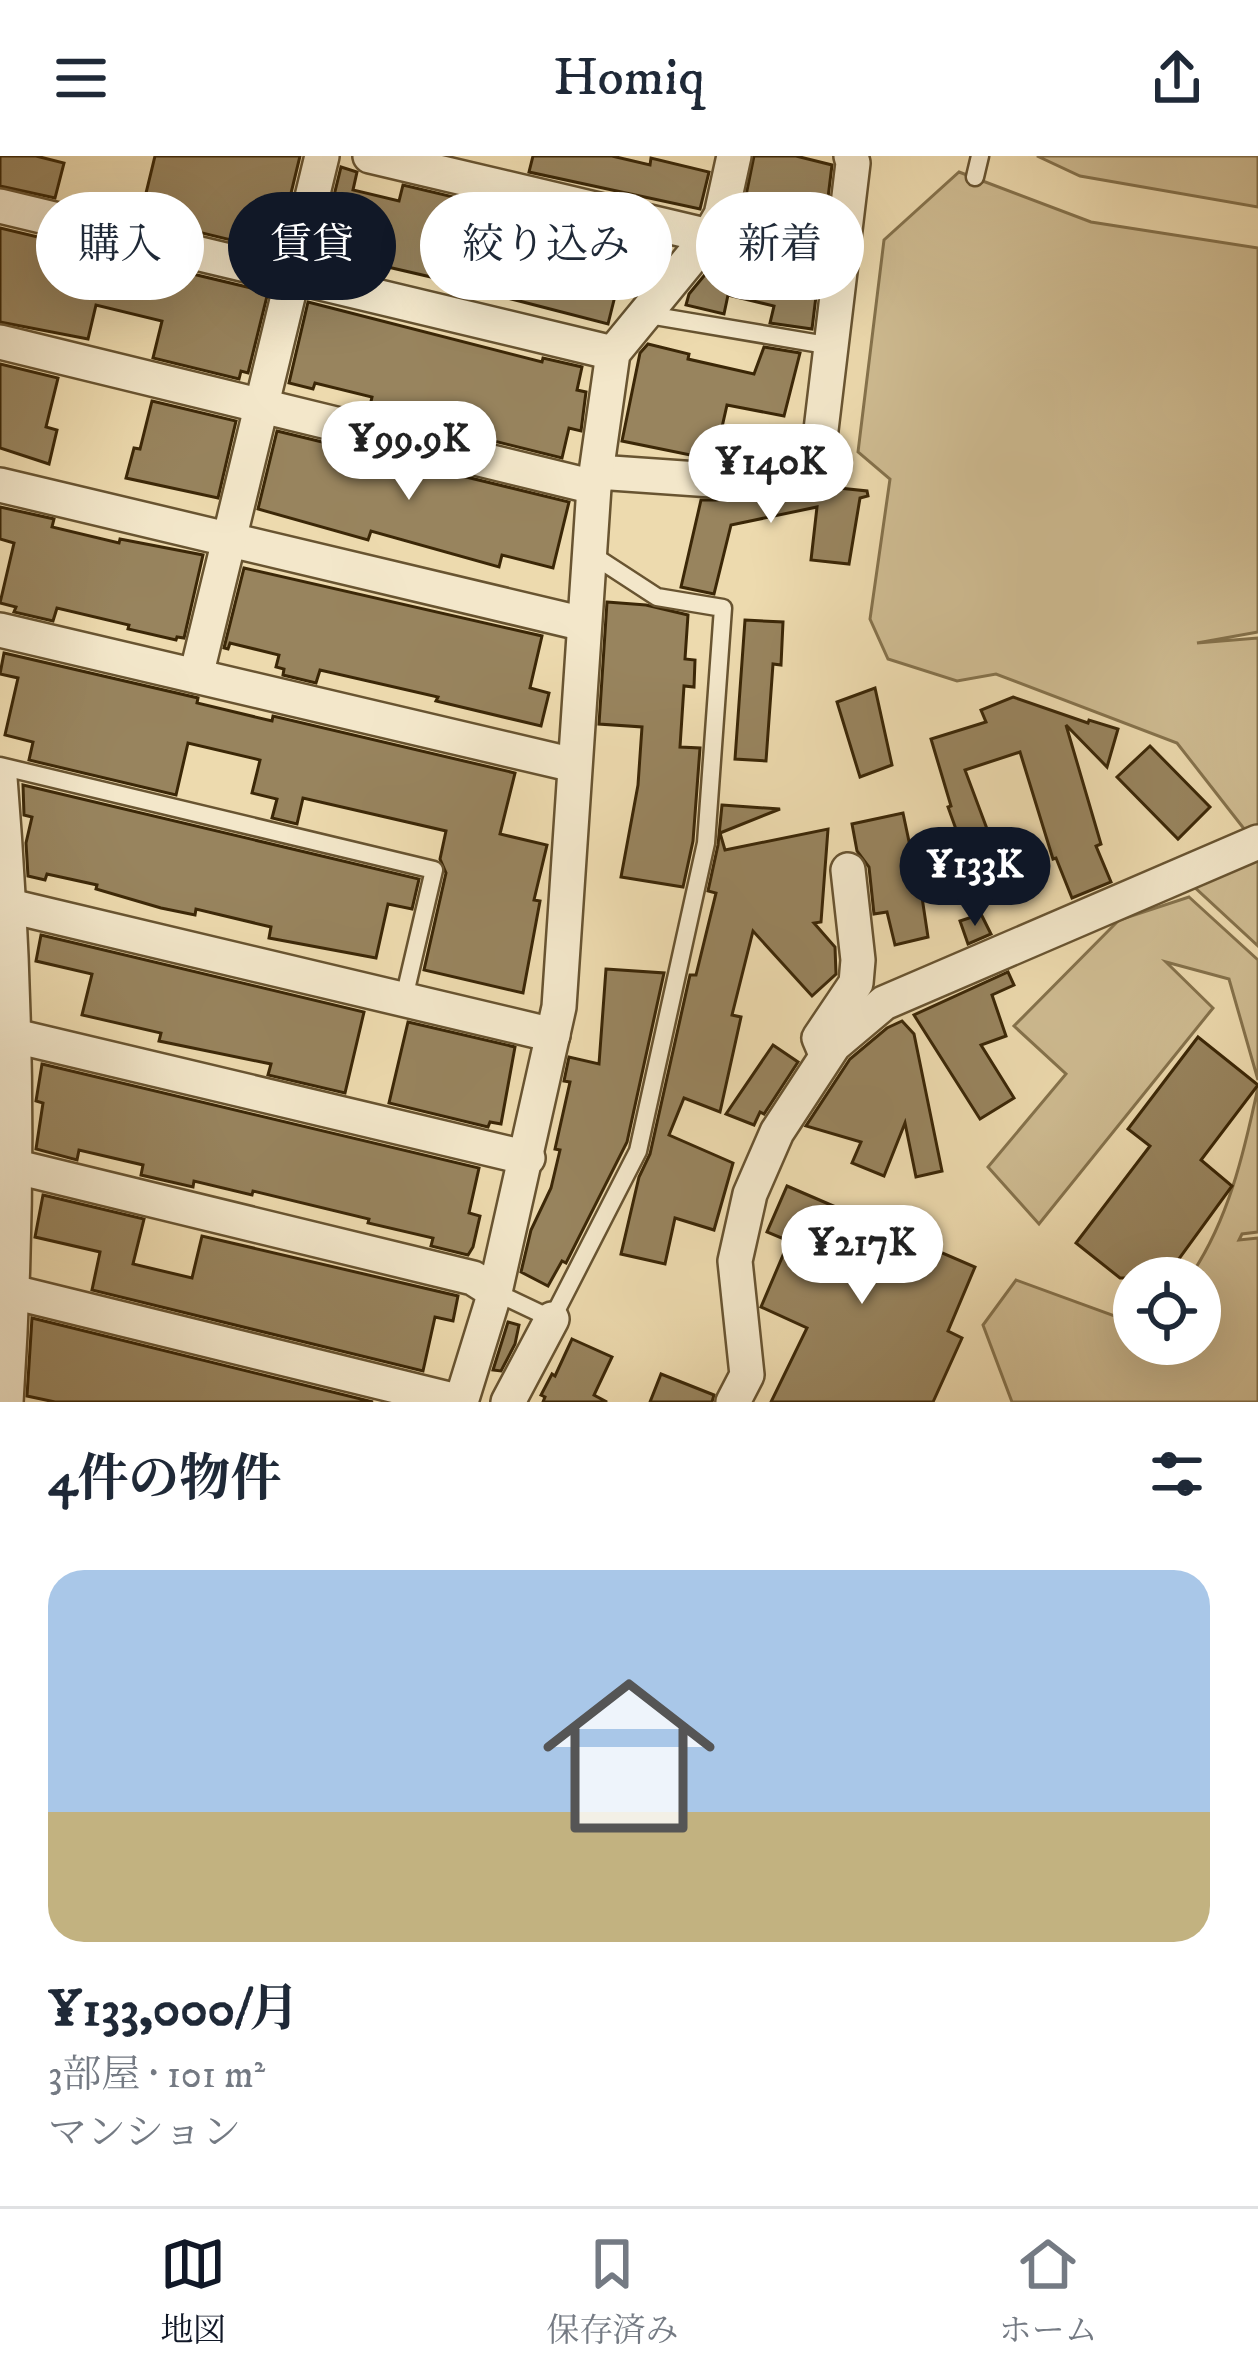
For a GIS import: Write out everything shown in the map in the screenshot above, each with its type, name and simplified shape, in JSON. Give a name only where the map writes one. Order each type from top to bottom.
[{"type":"street","points":[[313,192],[322,156]]},
{"type":"street","points":[[370,156],[696,233]]},
{"type":"street","points":[[726,192],[734,156]]},
{"type":"street","points":[[0,342],[261,406],[596,479],[712,480],[818,455],[853,158]]},
{"type":"street","points":[[0,206],[228,261]]},
{"type":"street","points":[[13,1292],[461,1402],[495,1292],[559,1006],[584,624],[613,353],[696,252]]},
{"type":"street","points":[[196,676],[286,300]]},
{"type":"street","points":[[392,300],[613,353]]},
{"type":"street","points":[[0,485],[584,624]]},
{"type":"street","points":[[0,630],[574,764]]},
{"type":"street","points":[[0,778],[10,906],[17,1167],[6,1402]]},
{"type":"street","points":[[733,1402],[747,1375],[735,1261],[750,1194],[777,1132],[827,1056],[884,1003],[1258,842]]},
{"type":"street","points":[[827,1056],[819,1038],[856,983],[858,960],[848,870]]},
{"type":"street","points":[[10,906],[553,1035]]},
{"type":"street","points":[[15,1036],[528,1158]]},
{"type":"street","points":[[17,1167],[473,1278],[495,1292]]},
{"type":"street","points":[[508,1402],[552,1319]]},
{"type":"lane","points":[[975,177],[980,156]]},
{"type":"lane","points":[[642,314],[832,346]]},
{"type":"lane","points":[[495,1292],[552,1319],[638,1151],[706,843],[723,608],[657,597],[591,554]]},
{"type":"lane","points":[[0,766],[434,870],[404,998]]},
{"type":"shaded area","points":[[1037,156],[1258,156],[1258,207],[1080,176]]},
{"type":"shaded area","points":[[959,172],[1091,222],[1258,248],[1258,632],[1197,643],[1258,638],[1258,832],[1245,830],[1177,743],[996,674],[957,681],[888,659],[870,619],[890,479],[858,452],[884,240]]},
{"type":"shaded area","points":[[1258,859],[1258,946],[1190,883]]},
{"type":"shaded area","points":[[1189,897],[1258,960],[1258,1080],[1229,979],[1166,962],[1213,1008],[1039,1224],[988,1167],[1066,1074],[1014,1026],[1119,920]]},
{"type":"shaded area","points":[[1258,1087],[1258,1232],[1242,1234],[1239,1240],[1258,1238],[1258,1402],[1012,1402],[983,1325],[1016,1280],[1113,1315],[1113,1365],[1221,1365],[1221,1257],[1202,1257],[1240,1162]]},
{"type":"building","points":[[0,156],[36,156],[64,163],[57,192],[36,194],[0,186]]},
{"type":"building","points":[[155,156],[300,156],[291,192],[228,192],[228,239],[204,233],[204,192],[146,192]]},
{"type":"building","points":[[533,156],[612,156],[650,165],[651,158],[709,172],[704,192],[696,192],[696,208],[672,203],[672,192],[621,192],[529,172]]},
{"type":"building","points":[[754,156],[796,156],[832,165],[829,192],[747,192]]},
{"type":"building","points":[[341,167],[357,172],[353,190],[361,192],[335,192]]},
{"type":"building","points":[[403,185],[432,192],[420,192],[420,274],[396,269],[396,200]]},
{"type":"building","points":[[0,228],[36,237],[36,300],[204,300],[204,277],[228,282],[228,300],[266,300],[248,373],[241,371],[239,379],[153,358],[162,321],[96,305],[88,339],[0,322]]},
{"type":"building","points":[[696,286],[696,300],[727,300],[724,314],[686,305]]},
{"type":"building","points":[[515,300],[614,300],[608,324]]},
{"type":"building","points":[[749,300],[816,300],[812,329],[770,323],[774,306]]},
{"type":"building","points":[[308,302],[542,362],[543,358],[582,367],[577,390],[586,392],[581,431],[569,428],[562,458],[369,410],[372,397],[315,383],[313,389],[289,383]]},
{"type":"building","points":[[648,344],[754,374],[764,347],[800,353],[784,416],[727,405],[715,458],[710,459],[622,441],[640,353]]},
{"type":"building","points":[[0,364],[58,378],[46,427],[57,430],[49,464],[0,448]]},
{"type":"building","points":[[152,401],[236,421],[218,498],[126,478],[134,448],[140,449]]},
{"type":"building","points":[[277,431],[569,502],[553,568],[502,555],[499,567],[371,531],[368,540],[258,509]]},
{"type":"building","points":[[791,483],[867,491],[868,496],[860,498],[849,564],[811,560],[817,507],[731,525],[714,594],[681,587],[701,500]]},
{"type":"building","points":[[0,507],[54,519],[52,527],[119,543],[120,539],[203,555],[184,638],[128,629],[129,625],[57,608],[53,621],[14,612],[16,607],[0,603],[14,543],[0,539]]},
{"type":"building","points":[[244,568],[542,636],[530,688],[549,693],[541,726],[320,670],[316,683],[283,675],[284,669],[276,667],[279,655],[230,643],[224,648]]},
{"type":"building","points":[[607,602],[688,615],[685,659],[695,660],[694,687],[684,686],[680,747],[700,748],[693,841],[683,887],[621,877],[638,785],[642,727],[599,724]]},
{"type":"building","points":[[745,620],[783,622],[781,665],[773,664],[766,761],[735,759]]},
{"type":"building","points":[[4,653],[198,698],[197,703],[272,721],[273,716],[515,773],[500,834],[547,845],[534,900],[540,901],[523,993],[424,970],[446,873],[440,859],[446,831],[303,798],[297,824],[272,818],[277,799],[252,793],[260,760],[188,743],[176,795],[29,760],[33,742],[5,735],[18,678],[0,674]]},
{"type":"building","points":[[875,688],[892,765],[860,777],[837,702]]},
{"type":"building","points":[[1013,697],[1118,729],[1107,767],[1066,725],[1101,844],[1096,846],[1111,882],[1072,898],[1053,859],[1020,752],[965,770],[999,861],[992,864],[1006,896],[980,907],[969,884],[975,882],[948,807],[931,739],[986,722],[981,710]]},
{"type":"building","points":[[1150,746],[1210,807],[1178,839],[1117,777]]},
{"type":"building","points":[[23,785],[419,879],[412,909],[388,904],[376,958],[269,938],[271,927],[196,909],[195,915],[161,908],[96,889],[97,885],[47,874],[45,880],[28,876],[26,843],[32,817],[24,815]]},
{"type":"building","points":[[722,805],[780,809],[720,833],[725,850],[828,829],[821,922],[814,923],[835,947],[836,974],[812,996],[753,931],[732,1015],[741,1017],[720,1112],[684,1098],[669,1135],[733,1163],[714,1230],[675,1218],[665,1264],[621,1254],[639,1177],[650,1154],[690,975],[696,975],[716,893],[708,891]]},
{"type":"building","points":[[903,813],[917,864],[928,937],[895,945],[887,912],[874,914],[869,867],[857,851],[852,824]]},
{"type":"building","points":[[981,914],[991,934],[968,944],[960,921]]},
{"type":"building","points":[[41,935],[364,1012],[345,1093],[268,1075],[271,1064],[159,1041],[161,1033],[82,1015],[92,974],[36,961]]},
{"type":"building","points":[[606,969],[664,973],[627,1142],[566,1263],[562,1261],[548,1286],[521,1272],[560,1150],[555,1149],[570,1082],[564,1081],[569,1057],[599,1064]]},
{"type":"building","points":[[1008,972],[1014,985],[992,995],[1006,1036],[981,1045],[1014,1098],[980,1119],[914,1015]]},
{"type":"building","points":[[902,1021],[914,1034],[942,1171],[916,1177],[905,1123],[884,1176],[852,1163],[861,1142],[806,1126],[850,1059]]},
{"type":"building","points":[[408,1022],[515,1047],[501,1124],[490,1122],[488,1127],[389,1103]]},
{"type":"building","points":[[1198,1037],[1258,1085],[1201,1160],[1232,1186],[1180,1257],[1113,1257],[1113,1272],[1076,1243],[1150,1146],[1128,1129]]},
{"type":"building","points":[[773,1045],[798,1062],[764,1114],[760,1112],[754,1125],[726,1114]]},
{"type":"building","points":[[42,1064],[479,1168],[469,1213],[480,1216],[473,1247],[468,1255],[431,1246],[433,1238],[368,1223],[369,1219],[253,1191],[252,1195],[194,1181],[193,1187],[141,1175],[143,1165],[79,1150],[77,1160],[36,1149],[43,1103],[36,1101]]},
{"type":"building","points":[[787,1186],[975,1267],[948,1331],[962,1338],[933,1402],[771,1402],[807,1328],[761,1307],[789,1241],[767,1232]]},
{"type":"building","points":[[43,1195],[144,1219],[133,1264],[192,1278],[202,1236],[458,1296],[453,1321],[435,1317],[423,1371],[92,1290],[100,1252],[35,1237]]},
{"type":"building","points":[[32,1318],[373,1402],[55,1402],[27,1396]]},
{"type":"building","points":[[508,1322],[519,1325],[515,1344],[501,1371],[493,1370]]},
{"type":"building","points":[[572,1339],[612,1357],[594,1395],[607,1402],[543,1402],[541,1395]]},
{"type":"building","points":[[661,1374],[714,1395],[712,1402],[650,1402]]}]
